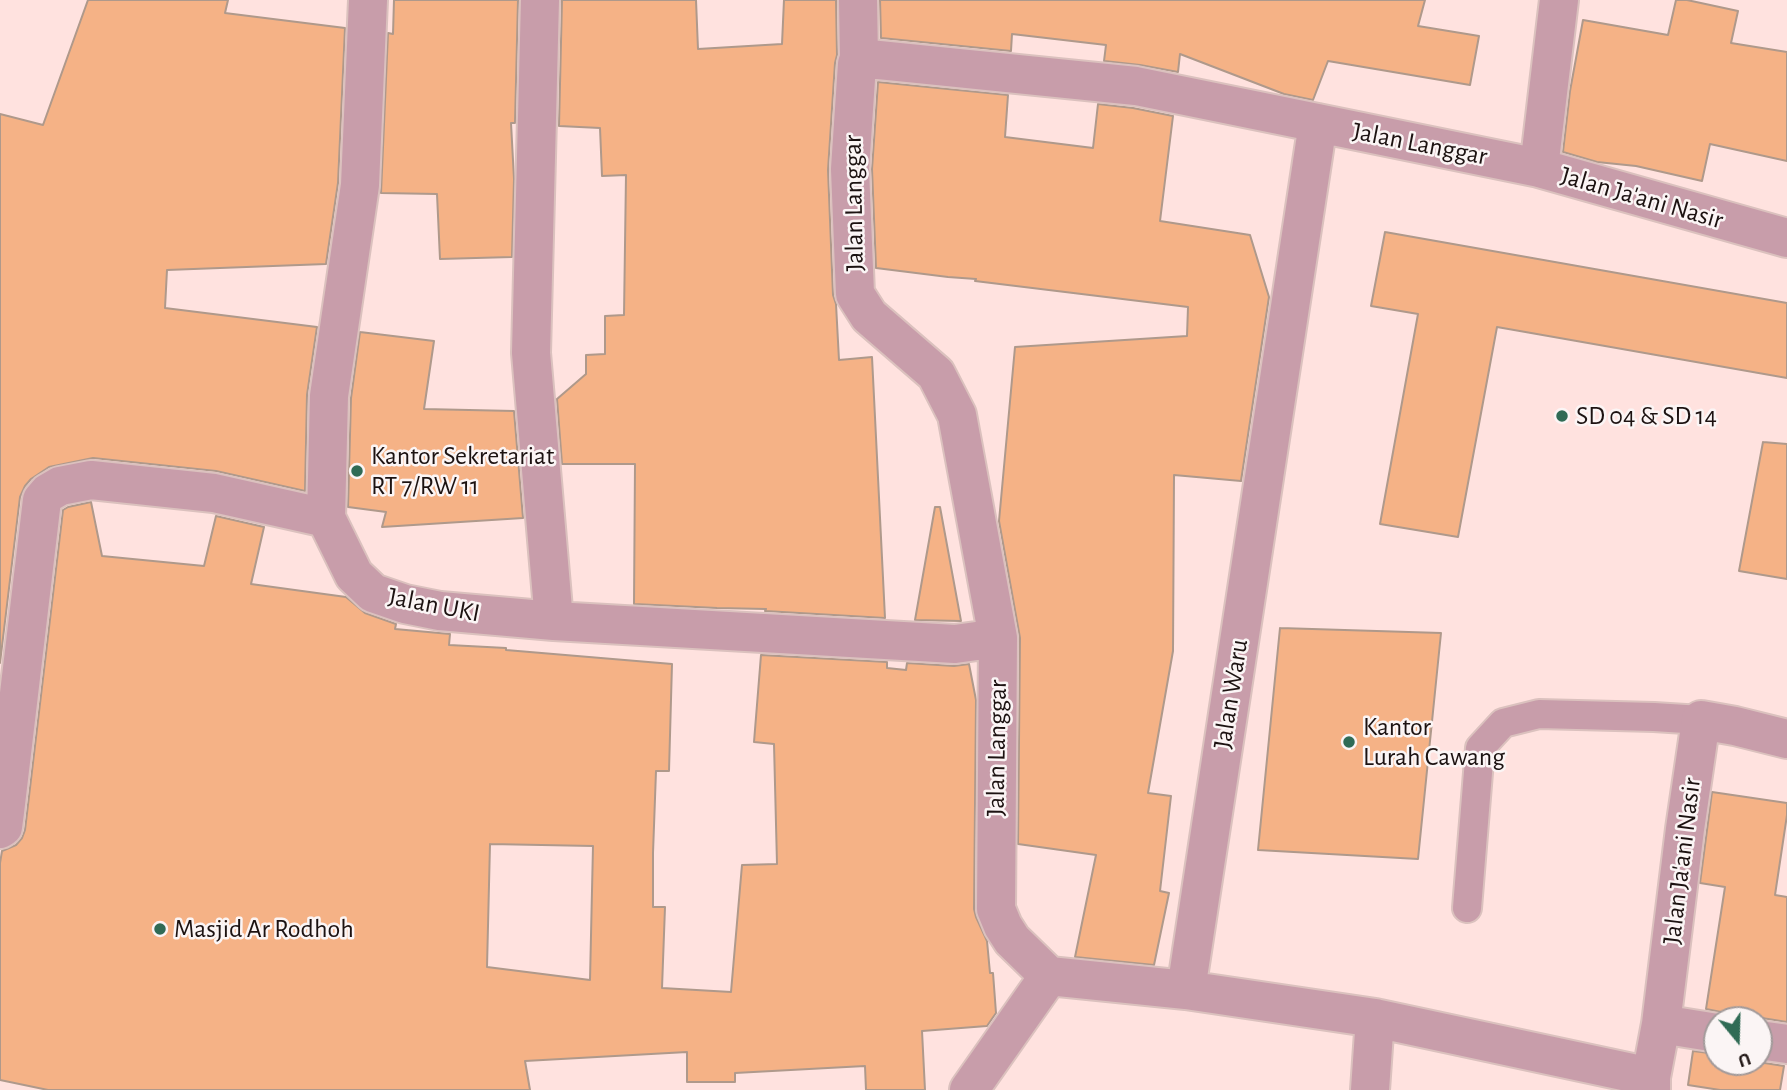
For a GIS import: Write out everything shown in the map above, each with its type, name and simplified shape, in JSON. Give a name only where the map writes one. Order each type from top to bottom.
[{"type":"street","points":[[0,829],[3,827],[42,500],[48,493],[60,486],[92,480],[214,493],[326,518],[329,396],[360,185],[368,0]]},
{"type":"street","points":[[540,0],[531,353],[554,621]]},
{"type":"street","points":[[858,0],[859,58]]},
{"type":"street","name":"Jalan Ja'ani Nasir","points":[[1559,0],[1539,169],[1787,238]]},
{"type":"street","name":"Jalan Langgar","points":[[1049,976],[1012,940],[996,909],[998,638],[957,415],[936,374],[869,316],[855,294],[850,169],[859,58],[1136,86],[1539,169]]},
{"type":"street","name":"Jalan Waru","points":[[1186,990],[1318,123]]},
{"type":"street","name":"Jalan UKI","points":[[326,518],[354,575],[373,593],[405,604],[440,611],[554,621],[955,644],[998,638]]},
{"type":"street","points":[[1701,720],[1787,739]]},
{"type":"street","name":"Jalan Ja'ani Nasir","points":[[1651,1084],[1701,720]]},
{"type":"street","points":[[969,1090],[1049,976],[1186,990],[1375,1018],[1651,1084]]},
{"type":"street","points":[[1370,1090],[1375,1018]]},
{"type":"street","points":[[1661,1024],[1703,1031]]},
{"type":"lane","points":[[1467,908],[1480,748],[1503,723],[1539,714],[1701,720]]},
{"type":"building","points":[[88,0],[228,0],[225,13],[345,28],[338,183],[326,264],[167,270],[165,308],[317,327],[307,395],[305,491],[216,471],[93,458],[49,467],[31,479],[20,497],[0,663],[0,114],[43,125]]},
{"type":"building","points":[[394,0],[518,0],[515,123],[511,123],[514,179],[512,257],[440,259],[437,194],[381,193],[388,33],[393,34]]},
{"type":"building","points":[[562,0],[696,0],[698,49],[782,44],[784,0],[836,0],[837,55],[828,170],[833,295],[836,304],[839,360],[872,357],[885,618],[765,611],[766,609],[634,604],[635,464],[562,464],[557,399],[586,374],[586,355],[605,354],[605,316],[624,315],[626,175],[602,176],[600,128],[559,126]]},
{"type":"building","points":[[880,0],[1425,0],[1418,26],[1479,36],[1470,85],[1328,61],[1313,100],[1284,94],[1180,54],[1178,72],[1104,61],[1106,45],[1012,34],[1011,51],[881,38]]},
{"type":"building","points":[[1676,0],[1738,11],[1731,43],[1787,52],[1787,161],[1710,144],[1702,181],[1636,166],[1597,162],[1563,152],[1570,91],[1583,20],[1668,35]]},
{"type":"building","points":[[878,82],[1008,95],[1005,137],[1093,148],[1098,104],[1173,116],[1160,221],[1250,235],[1269,297],[1241,481],[1174,475],[1173,651],[1148,793],[1171,796],[1160,891],[1169,893],[1154,965],[1075,957],[1096,855],[1018,844],[1020,638],[999,521],[1015,347],[1187,336],[1188,307],[876,268],[872,169]]},
{"type":"building","points":[[1385,232],[1787,303],[1787,378],[1497,327],[1458,537],[1380,524],[1418,314],[1371,306]]},
{"type":"building","points":[[360,332],[434,341],[424,409],[514,411],[523,518],[382,527],[386,512],[348,507],[351,398]]},
{"type":"building","points":[[1763,442],[1787,444],[1787,579],[1739,571]]},
{"type":"building","points":[[91,502],[102,556],[204,566],[216,516],[264,527],[251,584],[346,597],[365,613],[396,624],[395,629],[450,634],[449,645],[672,664],[669,771],[656,771],[653,853],[653,907],[665,907],[662,988],[731,992],[742,865],[777,864],[774,744],[754,742],[761,655],[887,662],[887,668],[906,670],[907,663],[954,666],[969,664],[976,700],[974,909],[987,941],[996,1013],[987,1026],[922,1031],[925,1090],[866,1090],[865,1066],[735,1073],[735,1082],[687,1082],[687,1052],[525,1061],[530,1090],[48,1090],[0,1080],[0,863],[2,851],[16,845],[25,830],[63,510]],"holes":[[[490,844],[593,846],[590,980],[487,967]]]},
{"type":"building","points":[[935,507],[940,507],[961,621],[915,620]]},
{"type":"building","name":"Kantor Lurah Cawang","points":[[1280,628],[1441,633],[1418,859],[1258,850]]},
{"type":"building","points":[[1712,792],[1787,803],[1775,895],[1787,897],[1787,1022],[1773,1020],[1773,1006],[1706,1006],[1725,887],[1700,883]]},
{"type":"building","points":[[1693,1051],[1703,1052],[1703,1076],[1773,1076],[1773,1064],[1784,1066],[1780,1090],[1720,1090],[1688,1085]]},
{"type":"place","name":"SD 04 & SD 14","points":[[1562,416]]},
{"type":"place","name":"Kantor Sekretariat RT 7/RW 11","points":[[357,471]]},
{"type":"place","name":"Kantor Lurah Cawang","points":[[1349,742]]},
{"type":"place","name":"Masjid Ar Rodhoh","points":[[160,929]]}]
